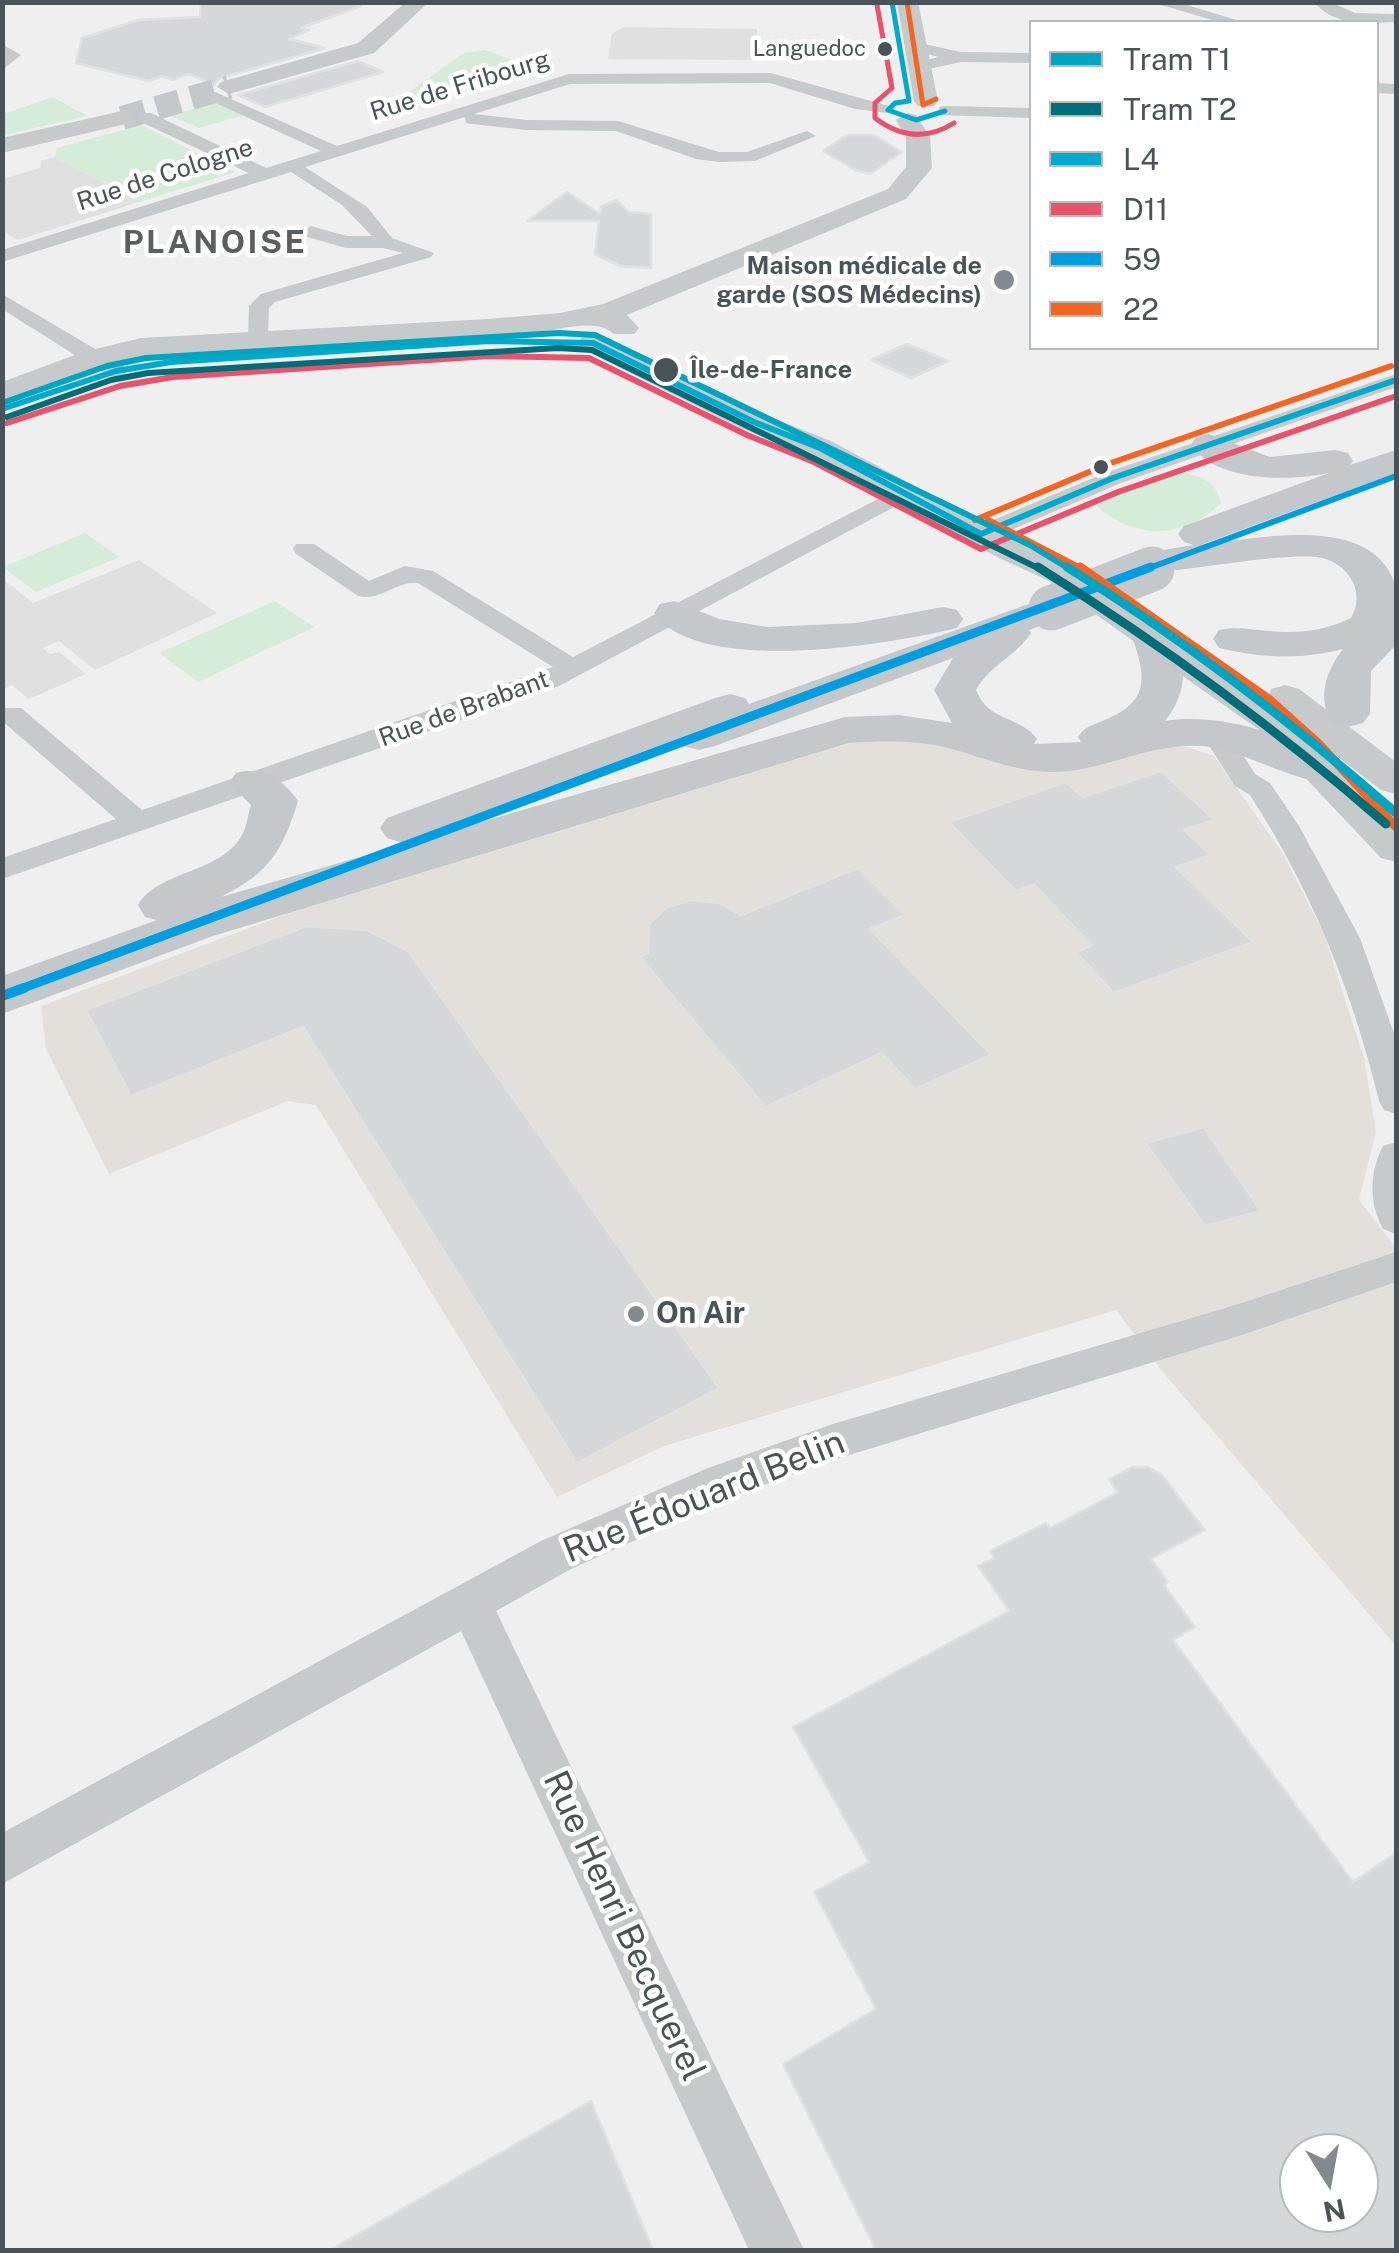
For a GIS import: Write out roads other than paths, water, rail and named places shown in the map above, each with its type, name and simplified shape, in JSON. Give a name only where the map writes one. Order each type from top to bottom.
[{"type":"main road","points":[[1198,449],[1252,468],[1280,471],[1396,450]]},
{"type":"main road","points":[[1198,449],[1242,490],[1238,504],[1207,531]]},
{"type":"main road","points":[[1154,561],[1207,531],[1396,461]]},
{"type":"main road","points":[[7,981],[1396,476]]},
{"type":"main road","points":[[1154,561],[1319,545],[1342,550],[1379,567],[1394,590],[1393,600],[1384,613],[1366,627],[1342,636],[1298,645],[1234,639]]},
{"type":"main road","points":[[674,613],[702,628],[732,635],[818,640],[1036,604]]},
{"type":"main road","points":[[1036,604],[969,665],[956,690],[966,712],[979,725],[1025,742],[1078,742],[1114,732],[1141,718],[1155,706],[1167,678],[1170,632]]},
{"type":"main road","points":[[200,922],[1036,604]]},
{"type":"main road","points":[[1348,714],[1345,686],[1356,657],[1396,626]]},
{"type":"main road","points":[[7,981],[846,730],[877,727],[929,731],[1001,752],[1047,758],[1094,754],[1164,734],[1217,736],[1274,748],[1324,771]]},
{"type":"main road","points":[[7,981],[216,880],[252,854],[266,836],[274,802],[252,783]]},
{"type":"street","points":[[319,62],[360,42],[390,2]]},
{"type":"street","points":[[222,92],[366,48],[419,2]]},
{"type":"street","points":[[2,392],[105,364],[490,341],[578,330],[616,338],[622,325],[919,192],[935,170],[929,127],[918,110],[892,2]]},
{"type":"street","points":[[578,330],[608,312],[897,194],[919,168],[917,57],[907,2]]},
{"type":"street","points":[[1158,2],[1226,20]]},
{"type":"street","points":[[1321,2],[1326,10],[1340,16],[1396,18]]},
{"type":"street","points":[[2,49],[13,55],[2,65]]},
{"type":"street","points":[[917,57],[1029,58]]},
{"type":"street","name":"Rue de Fribourg","points":[[340,150],[569,78],[771,78],[856,104],[1029,113]]},
{"type":"street","points":[[222,92],[340,150]]},
{"type":"street","points":[[2,145],[133,118],[263,173]]},
{"type":"street","points":[[472,118],[527,125],[618,126],[702,155],[719,157],[748,156],[806,136]]},
{"type":"street","name":"Rue de Cologne","points":[[2,256],[340,150]]},
{"type":"street","points":[[298,171],[331,188],[378,225],[384,242]]},
{"type":"street","points":[[258,335],[258,306],[268,298],[424,252],[384,242],[346,242],[310,232]]},
{"type":"street","points":[[2,300],[105,364]]},
{"type":"street","points":[[622,325],[840,438],[1020,516],[1170,632],[1276,724],[1396,848]]},
{"type":"street","points":[[578,330],[754,422],[808,442],[1170,632],[1308,713],[1396,778]]},
{"type":"street","points":[[2,409],[105,364]]},
{"type":"street","points":[[981,534],[1198,449],[1396,380]]},
{"type":"street","name":"Rue de Brabant","points":[[2,869],[521,691],[574,668],[902,494]]},
{"type":"street","points":[[305,550],[368,590],[405,574],[424,576],[574,668]]},
{"type":"street","points":[[1170,632],[1234,639]]},
{"type":"street","points":[[11,714],[138,822]]},
{"type":"street","points":[[1348,714],[1396,778]]},
{"type":"street","points":[[1217,736],[1245,780],[1260,788],[1328,896],[1362,981],[1396,1101]]},
{"type":"street","points":[[1396,1156],[1389,1198],[1396,1219]]},
{"type":"street","name":"Rue Édouard Belin","points":[[2,1860],[556,1555],[723,1481],[834,1442],[1396,1267]]},
{"type":"street","name":"Rue Henri Becquerel","points":[[470,1602],[777,2250]]},
{"type":"tunnel","points":[[122,118],[229,87]]},
{"type":"tram line","name":"T1","points":[[2,403],[107,366],[146,358],[558,333],[595,335],[1030,545],[1113,596],[1306,734],[1396,813]]},
{"type":"tram line","name":"T2","points":[[7,417],[111,380],[148,373],[558,348],[592,350],[1023,558],[1105,609],[1297,746],[1386,824]]},
{"type":"place","name":"Languedoc","points":[[885,49]]},
{"type":"place","name":"Maison médicale de garde (SOS Médecins)","points":[[1004,280]]},
{"type":"place","name":"Île-de-France","points":[[666,370]]},
{"type":"place","name":"On Air","points":[[636,1314]]},
{"type":"district","name":"PLANOISE","points":[[215,243]]}]
